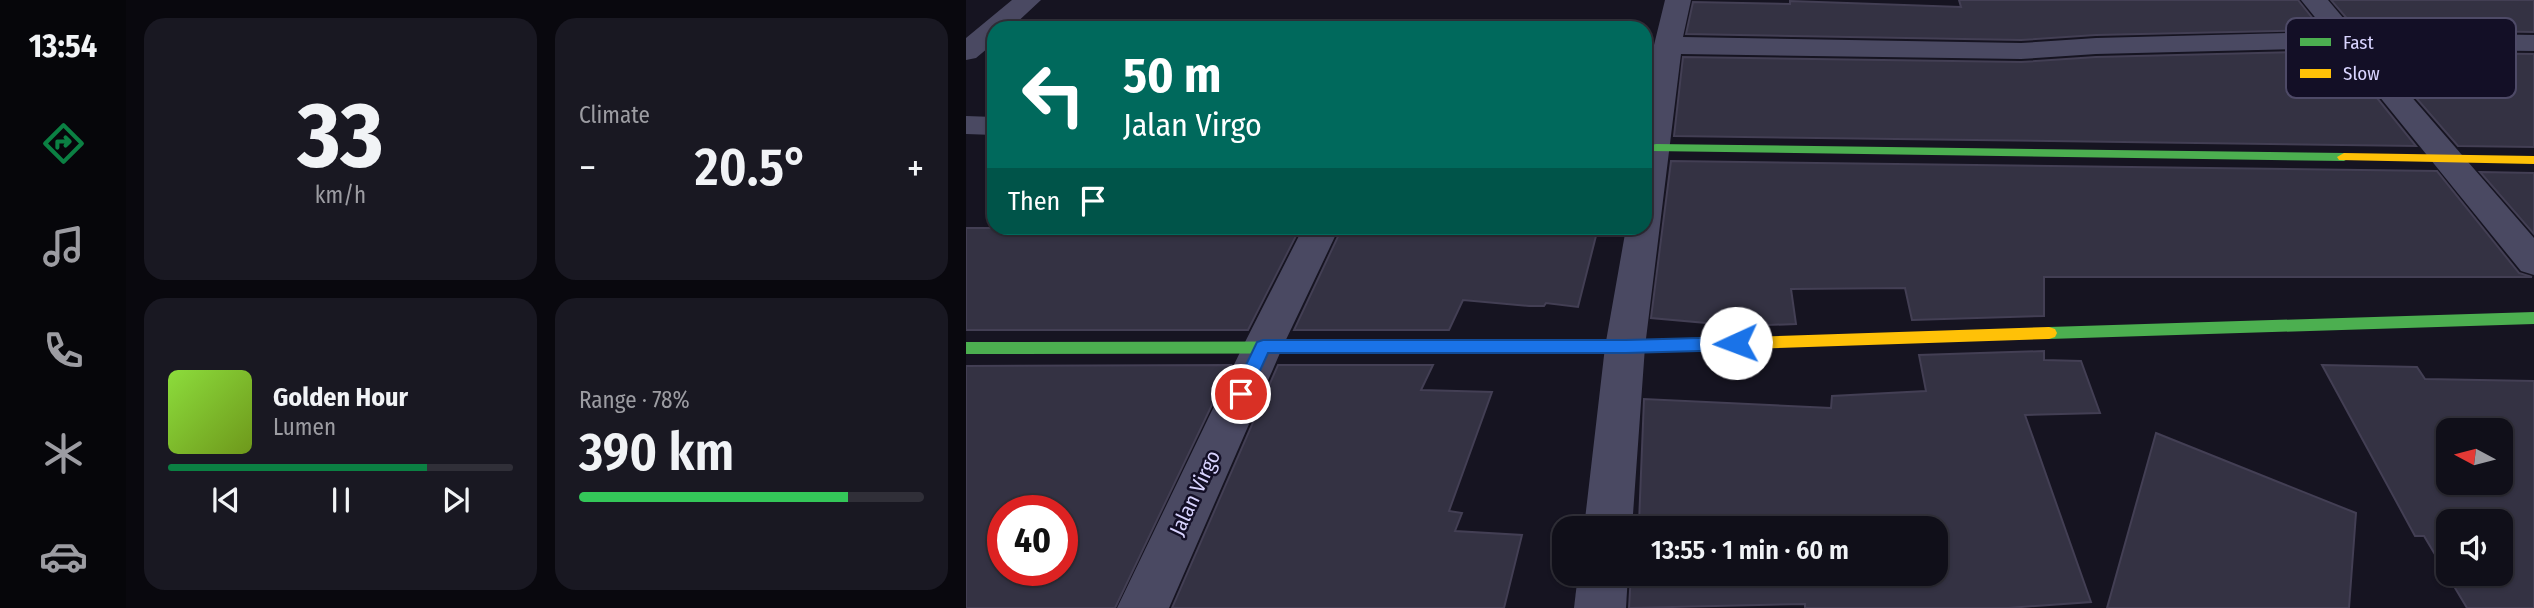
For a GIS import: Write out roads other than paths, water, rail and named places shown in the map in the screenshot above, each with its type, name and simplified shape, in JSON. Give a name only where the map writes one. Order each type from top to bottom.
[{"type":"street","points":[[1652,173],[1668,45],[1678,0]]},
{"type":"street","points":[[2314,0],[2329,18]]},
{"type":"street","points":[[966,52],[987,31]]},
{"type":"street","points":[[1668,45],[2021,51],[2096,46],[2286,41]]},
{"type":"street","points":[[2516,43],[2534,43]]},
{"type":"street","points":[[2396,98],[2534,261]]},
{"type":"street","points":[[966,125],[987,126]]},
{"type":"street","points":[[1656,148],[2534,160]]},
{"type":"street","name":"Jalan Virgo","points":[[1143,608],[1263,346],[1318,235]]},
{"type":"street","points":[[1609,516],[1626,347],[1642,235]]},
{"type":"street","points":[[966,348],[1626,347],[2534,318]]},
{"type":"street","points":[[1600,608],[1602,586]]}]
